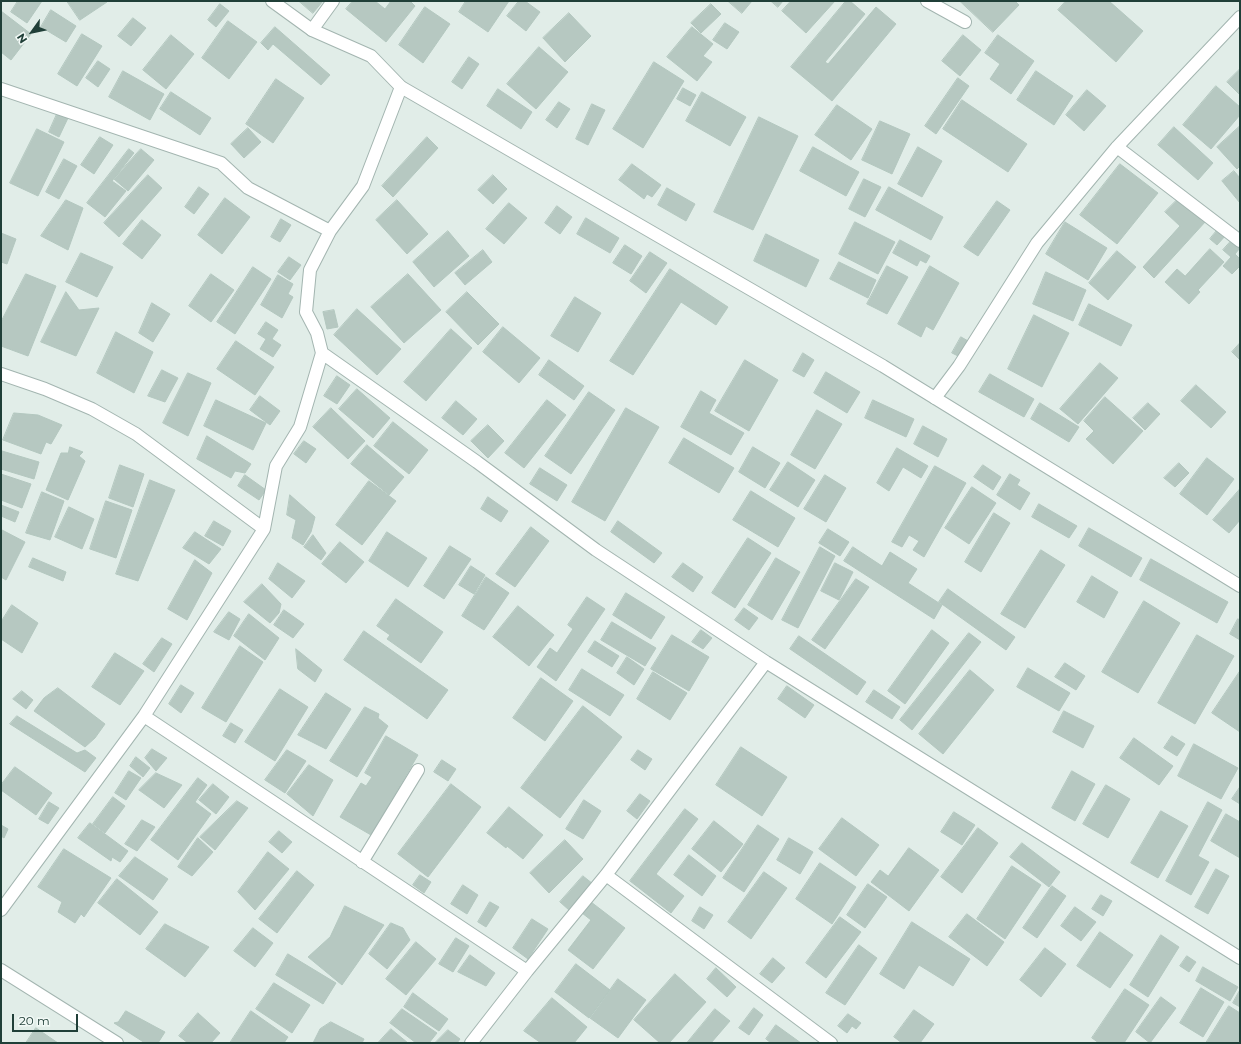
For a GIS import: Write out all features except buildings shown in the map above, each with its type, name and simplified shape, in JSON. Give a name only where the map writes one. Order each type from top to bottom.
[{"type":"street","points":[[272,1],[312,30],[370,56],[401,87],[870,358],[1240,586]]},
{"type":"street","points":[[312,30],[333,1]]},
{"type":"street","points":[[926,1],[965,22]]},
{"type":"street","points":[[935,398],[960,366],[1037,243],[1117,147],[1240,17]]},
{"type":"street","points":[[1,910],[144,716],[264,529],[276,466],[300,427],[322,353],[317,332],[306,312],[310,270],[330,231],[364,186],[401,87]]},
{"type":"street","points":[[1,89],[221,164],[248,188],[330,231]]},
{"type":"street","points":[[1117,147],[1240,241]]},
{"type":"street","points":[[322,353],[477,462],[596,550],[766,662],[1240,958]]},
{"type":"street","points":[[1,374],[44,389],[92,409],[136,434],[264,529]]},
{"type":"street","points":[[470,1043],[606,875],[766,662]]},
{"type":"street","points":[[144,716],[527,971]]},
{"type":"street","points":[[362,862],[418,770]]},
{"type":"street","points":[[606,875],[832,1043]]},
{"type":"street","points":[[1,970],[117,1043]]}]
